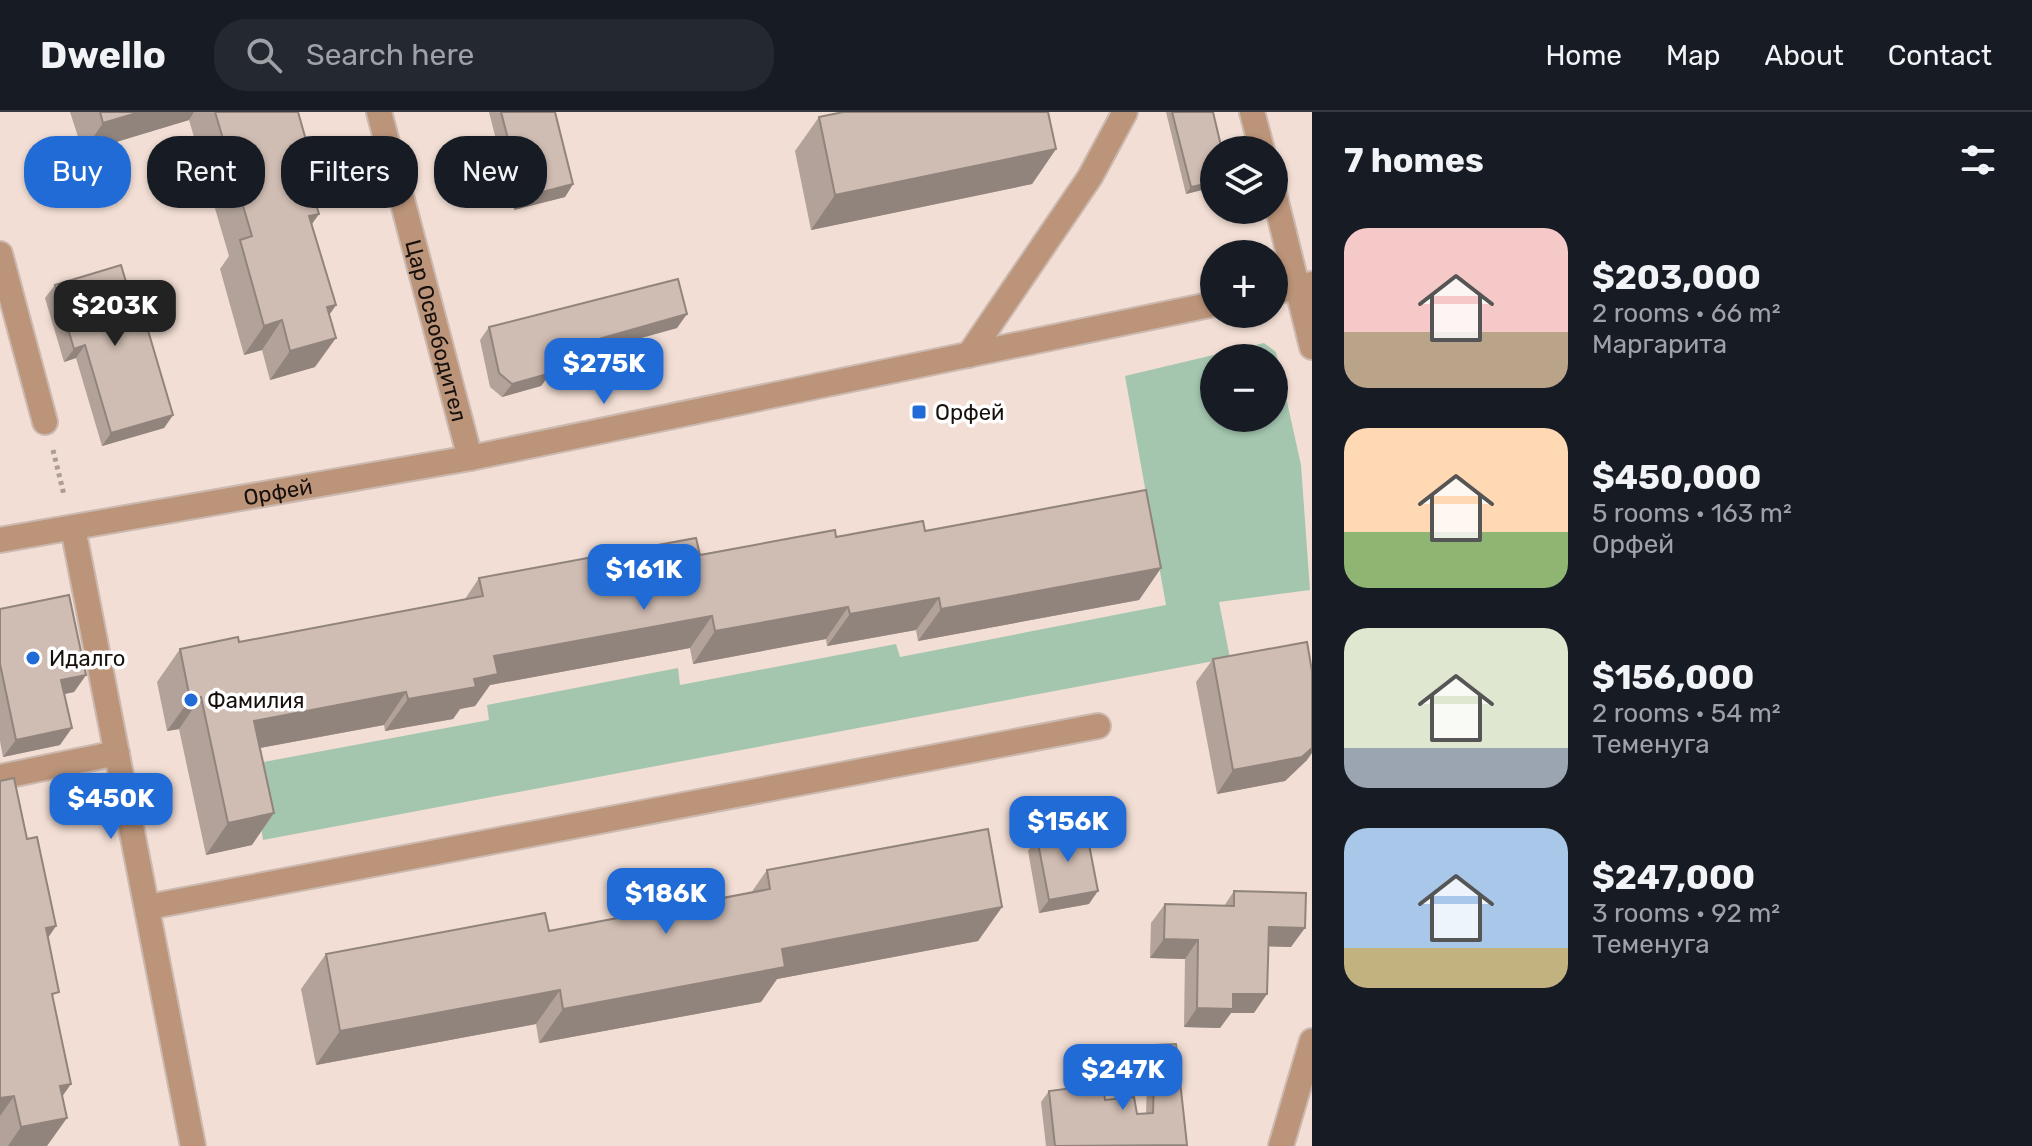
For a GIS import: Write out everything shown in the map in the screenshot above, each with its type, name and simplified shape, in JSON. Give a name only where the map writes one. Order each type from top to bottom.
[{"type":"street","name":"Цар Освободител","points":[[379,112],[470,458]]},
{"type":"street","points":[[969,355],[1090,177],[1125,112]]},
{"type":"street","points":[[1252,112],[1258,136]]},
{"type":"street","points":[[1285,224],[1306,285],[1312,347]]},
{"type":"street","points":[[0,254],[45,422]]},
{"type":"street","name":"Орфей","points":[[0,540],[470,458],[1200,307]]},
{"type":"street","points":[[73,528],[193,1146]]},
{"type":"street","points":[[148,907],[1098,726]]},
{"type":"street","points":[[0,777],[117,753]]},
{"type":"street","points":[[1281,1146],[1312,1041]]},
{"type":"green space","points":[[1200,358],[1200,432],[1288,432],[1288,406],[1301,465],[1310,590],[1219,602],[1230,658],[263,840],[252,764],[489,720],[487,705],[678,668],[680,685],[896,644],[900,657],[1166,605],[1125,376]]},
{"type":"building","points":[[100,112],[140,112],[103,123]]},
{"type":"building","points":[[215,112],[298,112],[305,136],[281,136],[281,208],[317,208],[319,214],[309,216],[336,305],[327,307],[336,338],[290,351],[282,320],[264,326],[240,240],[252,236],[244,208],[265,208],[265,136],[222,136]]},
{"type":"building","points":[[501,112],[555,112],[573,184],[547,191],[547,136],[507,136]]},
{"type":"building","points":[[843,112],[1048,112],[1056,149],[835,195],[819,117]]},
{"type":"building","points":[[1172,112],[1213,112],[1219,136],[1200,136],[1200,185],[1191,187]]},
{"type":"building","points":[[121,265],[140,329],[147,327],[173,415],[111,433],[85,345],[74,349],[55,285]]},
{"type":"building","points":[[678,279],[687,314],[592,341],[596,354],[549,366],[551,373],[512,384],[499,373],[489,327]]},
{"type":"building","points":[[1146,490],[1161,568],[941,609],[939,598],[850,614],[848,607],[715,631],[712,616],[494,656],[498,674],[474,679],[476,687],[408,699],[406,692],[254,721],[274,813],[228,823],[201,697],[190,699],[180,649],[238,637],[239,642],[483,596],[479,578],[696,538],[700,555],[835,530],[836,537],[923,521],[925,531]]},
{"type":"building","points":[[69,595],[86,675],[61,680],[72,728],[16,740],[0,664],[0,609]]},
{"type":"building","points":[[1307,642],[1312,671],[1312,748],[1302,757],[1233,770],[1213,659]]},
{"type":"building","points":[[14,778],[27,839],[37,837],[56,926],[46,928],[59,992],[52,994],[71,1084],[60,1086],[67,1118],[21,1127],[14,1096],[0,1098],[0,781]]},
{"type":"building","points":[[988,829],[1002,907],[782,949],[785,967],[563,1009],[560,990],[340,1031],[326,954],[545,913],[549,931],[770,889],[767,870]]},
{"type":"building","points":[[1086,829],[1098,891],[1049,900],[1037,838]]},
{"type":"building","points":[[1234,891],[1306,893],[1305,928],[1269,927],[1267,994],[1233,994],[1233,1009],[1197,1008],[1198,940],[1164,939],[1165,904],[1234,906]]},
{"type":"building","points":[[1176,1044],[1187,1145],[1055,1146],[1049,1091],[1103,1084],[1105,1100],[1134,1097],[1137,1114],[1153,1113],[1155,1045]]},
{"type":"place","name":"Орфей","points":[[919,412]]},
{"type":"place","name":"Идалго","points":[[33,658]]},
{"type":"place","name":"Фамилия","points":[[191,700]]}]
